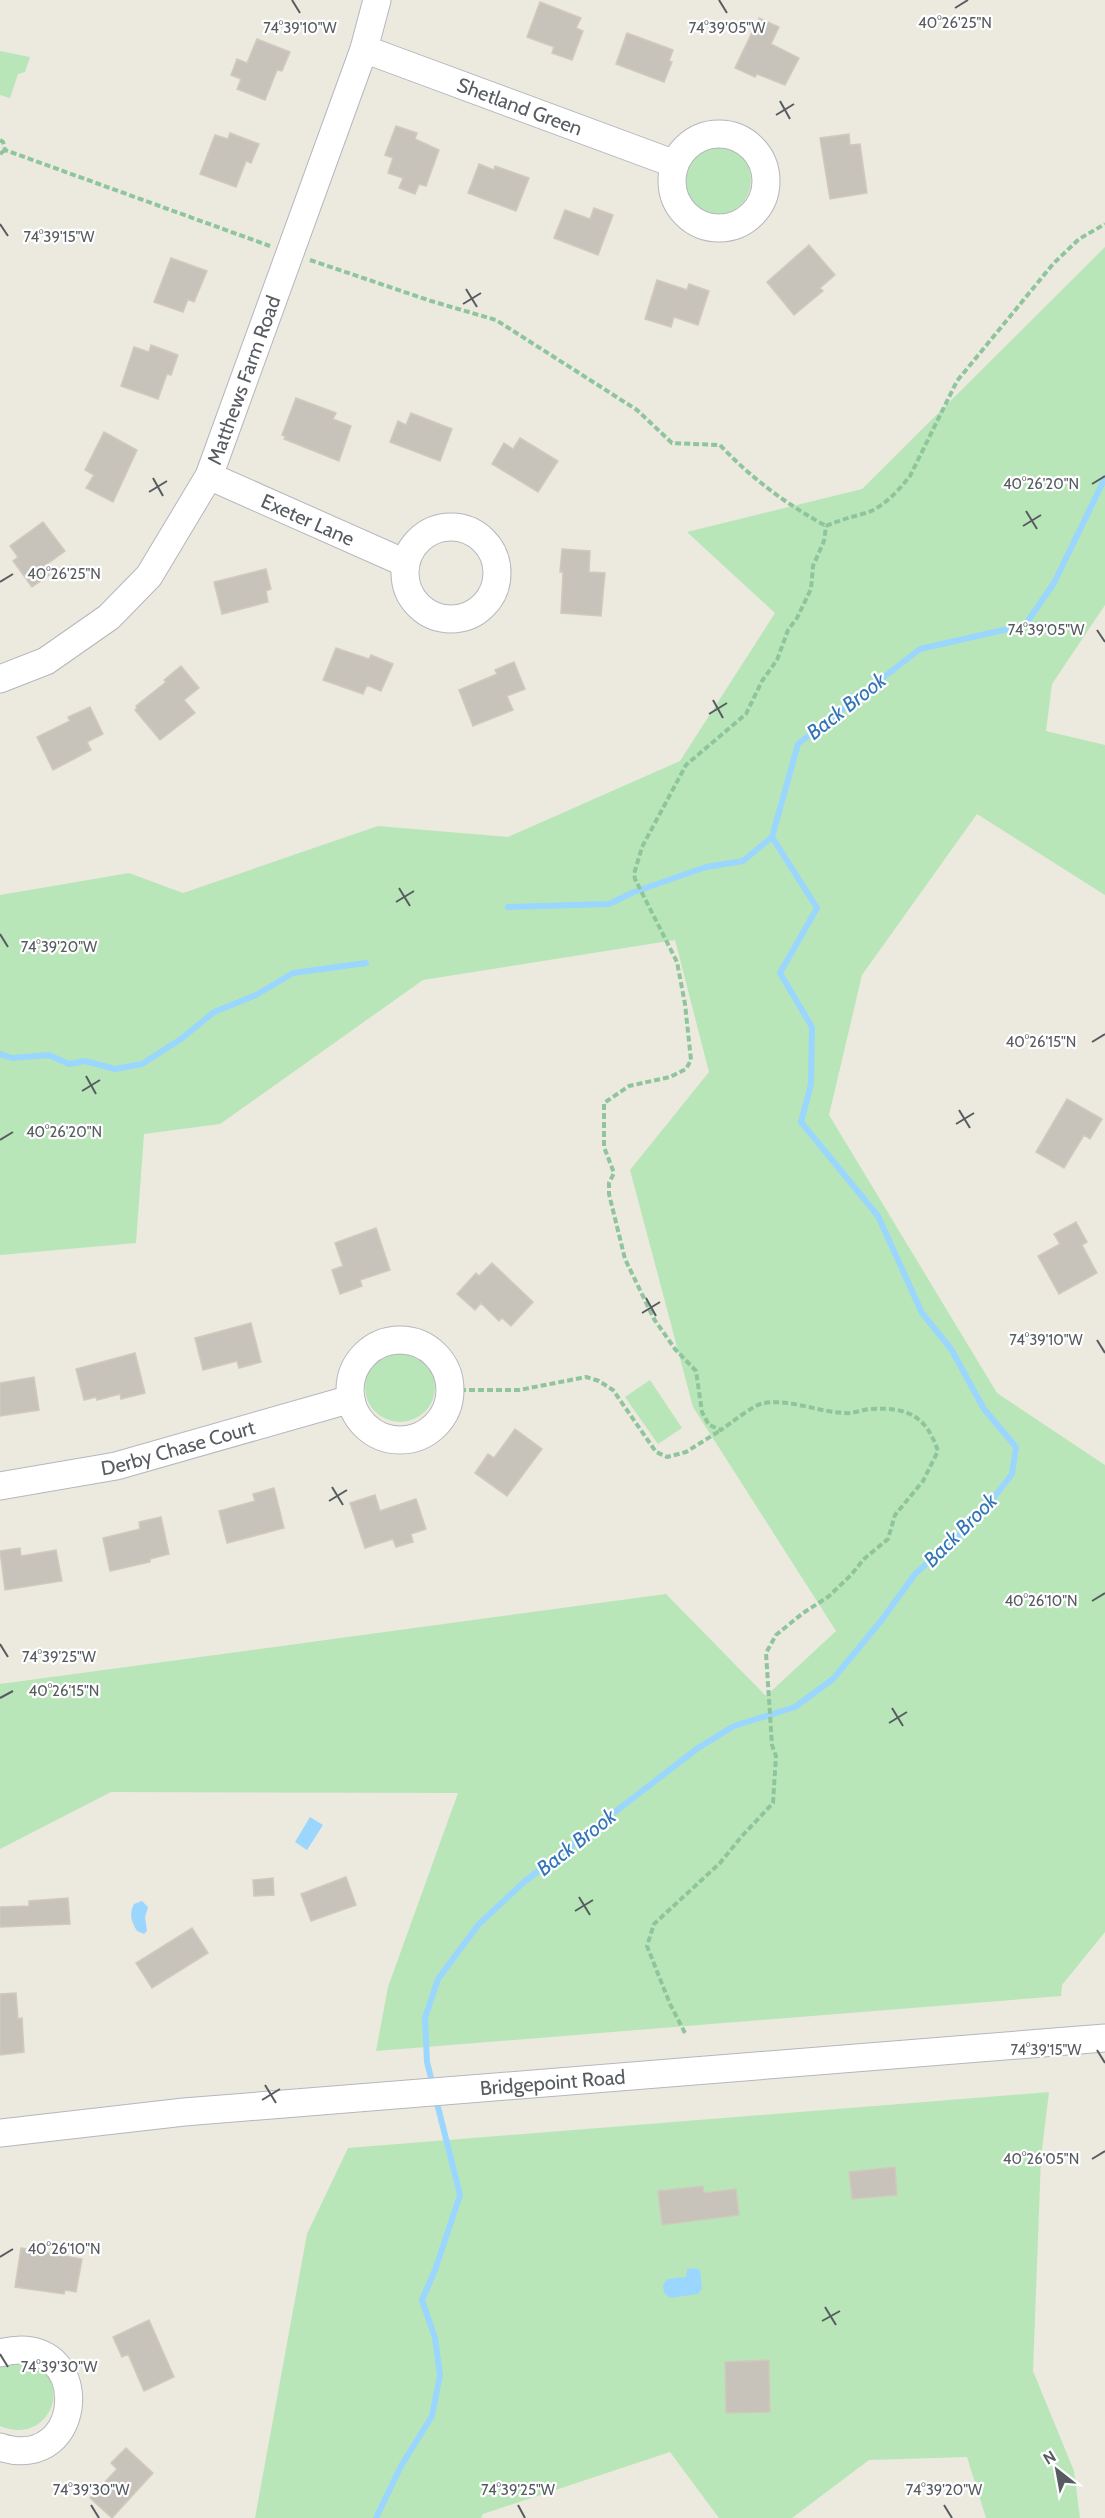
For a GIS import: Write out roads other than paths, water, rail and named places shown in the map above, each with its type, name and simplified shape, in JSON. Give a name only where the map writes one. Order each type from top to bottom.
[{"type":"street","name":"Matthews Farm Road","points":[[0,679],[46,661],[109,617],[149,576],[208,476],[364,49],[377,0]]},
{"type":"street","name":"Shetland Green","points":[[364,49],[675,164]]},
{"type":"street","name":"Exeter Lane","points":[[208,476],[405,563]]},
{"type":"street","points":[[398,1340],[414,1342],[430,1349],[442,1361],[449,1377],[451,1390],[447,1409],[439,1423],[427,1433],[412,1439],[388,1438],[366,1427],[356,1415],[351,1399],[351,1382],[356,1366],[374,1348],[398,1340]]},
{"type":"street","name":"Derby Chase Court","points":[[0,1486],[116,1466],[351,1399]]},
{"type":"street","name":"Bridgepoint Road","points":[[0,2133],[184,2112],[1105,2038]]},
{"type":"street","points":[[0,2354],[15,2349],[31,2351],[46,2357],[59,2368],[68,2383],[71,2400],[68,2418],[59,2433],[45,2444],[28,2450],[11,2450],[0,2447]]},
{"type":"water","points":[[310,1817],[323,1825],[307,1850],[295,1842]]},
{"type":"water","points":[[142,1901],[148,1907],[145,1917],[147,1931],[144,1934],[137,1931],[131,1914],[134,1904]]},
{"type":"water","points":[[697,2268],[700,2271],[702,2289],[698,2294],[670,2298],[664,2293],[663,2285],[667,2279],[686,2277],[687,2269]]},
{"type":"waterway","name":"Back Brook","points":[[433,2086],[427,2062],[425,2018],[438,1979],[479,1924],[524,1882],[698,1748],[734,1726],[795,1707],[833,1679],[881,1621],[915,1574],[978,1518],[1012,1474],[1016,1447],[984,1409],[951,1349],[922,1313],[878,1216],[801,1122],[811,1084],[812,1027],[780,973],[817,908],[772,837],[798,744],[920,649],[1025,625],[1054,583],[1105,478]]},
{"type":"waterway","points":[[508,907],[609,904],[634,892],[706,867],[743,861],[772,837]]},
{"type":"waterway","points":[[0,1054],[12,1058],[49,1055],[69,1064],[85,1061],[115,1069],[142,1064],[181,1039],[214,1012],[256,995],[293,973],[366,963]]},
{"type":"waterway","name":"Back Brook","points":[[376,2518],[401,2466],[432,2416],[440,2375],[435,2338],[422,2300],[435,2270],[460,2195],[436,2099]]}]
